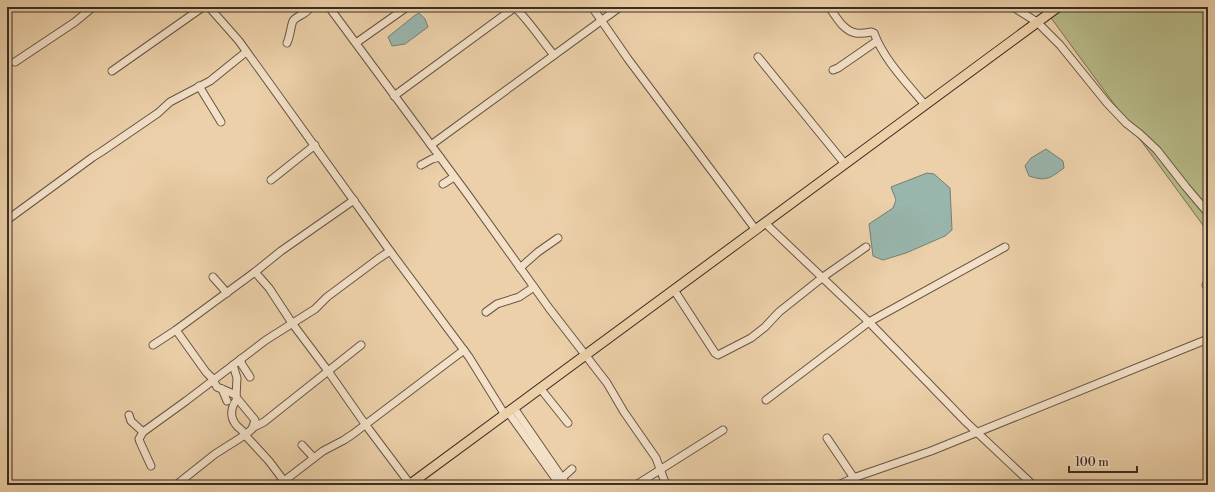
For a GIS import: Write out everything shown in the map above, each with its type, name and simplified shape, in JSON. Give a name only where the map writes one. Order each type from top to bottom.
[{"type":"main road","points":[[410,485],[1058,7]]},
{"type":"street","points":[[15,62],[75,22],[93,7]]},
{"type":"street","points":[[112,71],[203,7]]},
{"type":"street","points":[[209,7],[239,41],[390,251],[561,481],[567,485]]},
{"type":"street","points":[[287,43],[291,36],[292,24],[294,20],[305,14],[310,7]]},
{"type":"street","points":[[328,7],[440,157],[534,287],[607,383],[624,412],[656,458],[666,485]]},
{"type":"street","points":[[356,43],[407,7]]},
{"type":"street","points":[[592,7],[628,59],[756,230]]},
{"type":"street","points":[[431,145],[620,7]]},
{"type":"street","points":[[829,7],[843,26],[854,33],[874,33],[877,41],[897,72],[925,105]]},
{"type":"street","points":[[1013,7],[1037,22],[1060,45],[1126,123],[1154,146],[1208,213]]},
{"type":"street","points":[[394,96],[514,8],[517,9],[523,16],[554,55]]},
{"type":"street","points":[[833,70],[877,41]]},
{"type":"street","points":[[7,220],[93,157],[158,113],[170,102],[210,81],[246,52]]},
{"type":"street","points":[[758,57],[845,164]]},
{"type":"street","points":[[199,86],[221,122]]},
{"type":"street","points":[[271,180],[315,145]]},
{"type":"street","points":[[421,165],[432,159],[440,157]]},
{"type":"street","points":[[443,184],[454,177]]},
{"type":"street","points":[[153,345],[227,293],[280,251],[354,200]]},
{"type":"street","points":[[765,223],[869,322],[977,432],[1032,485]]},
{"type":"street","points":[[520,268],[538,252],[558,238]]},
{"type":"street","points":[[674,290],[715,353],[718,355],[757,333],[779,312],[823,277],[866,247]]},
{"type":"street","points":[[766,400],[869,322],[1005,247]]},
{"type":"street","points":[[151,466],[139,439],[143,432],[266,340],[292,323],[306,316],[327,297],[390,251]]},
{"type":"street","points":[[255,272],[269,288],[292,323],[410,485]]},
{"type":"street","points":[[213,277],[227,293]]},
{"type":"street","points":[[486,312],[497,304],[519,297],[534,287]]},
{"type":"street","points":[[176,330],[206,372],[214,380],[217,387],[237,397],[255,420],[254,427]]},
{"type":"street","points":[[838,485],[931,451],[1208,339]]},
{"type":"street","points":[[176,485],[216,454],[250,432],[254,427],[264,422],[361,345]]},
{"type":"street","points":[[233,365],[237,378],[237,397],[231,410],[236,424],[243,430],[245,435],[269,461],[283,484],[322,451],[344,440],[464,350]]},
{"type":"street","points":[[240,359],[250,377]]},
{"type":"street","points":[[540,388],[568,423]]},
{"type":"street","points":[[222,389],[227,401]]},
{"type":"street","points":[[129,416],[131,421],[143,432]]},
{"type":"street","points":[[636,485],[723,430]]},
{"type":"street","points":[[827,438],[854,478]]},
{"type":"street","points":[[302,445],[314,458]]},
{"type":"street","points":[[561,481],[572,469]]},
{"type":"green space","points":[[1043,7],[1208,7],[1208,232]]},
{"type":"water","points":[[419,13],[425,19],[428,27],[405,44],[392,46],[388,37]]},
{"type":"water","points":[[1046,149],[1063,161],[1064,168],[1044,179],[1029,176],[1025,166],[1031,158]]},
{"type":"water","points":[[927,173],[934,174],[950,188],[952,230],[945,236],[906,253],[883,260],[873,256],[869,224],[893,208],[896,200],[891,187]]}]
